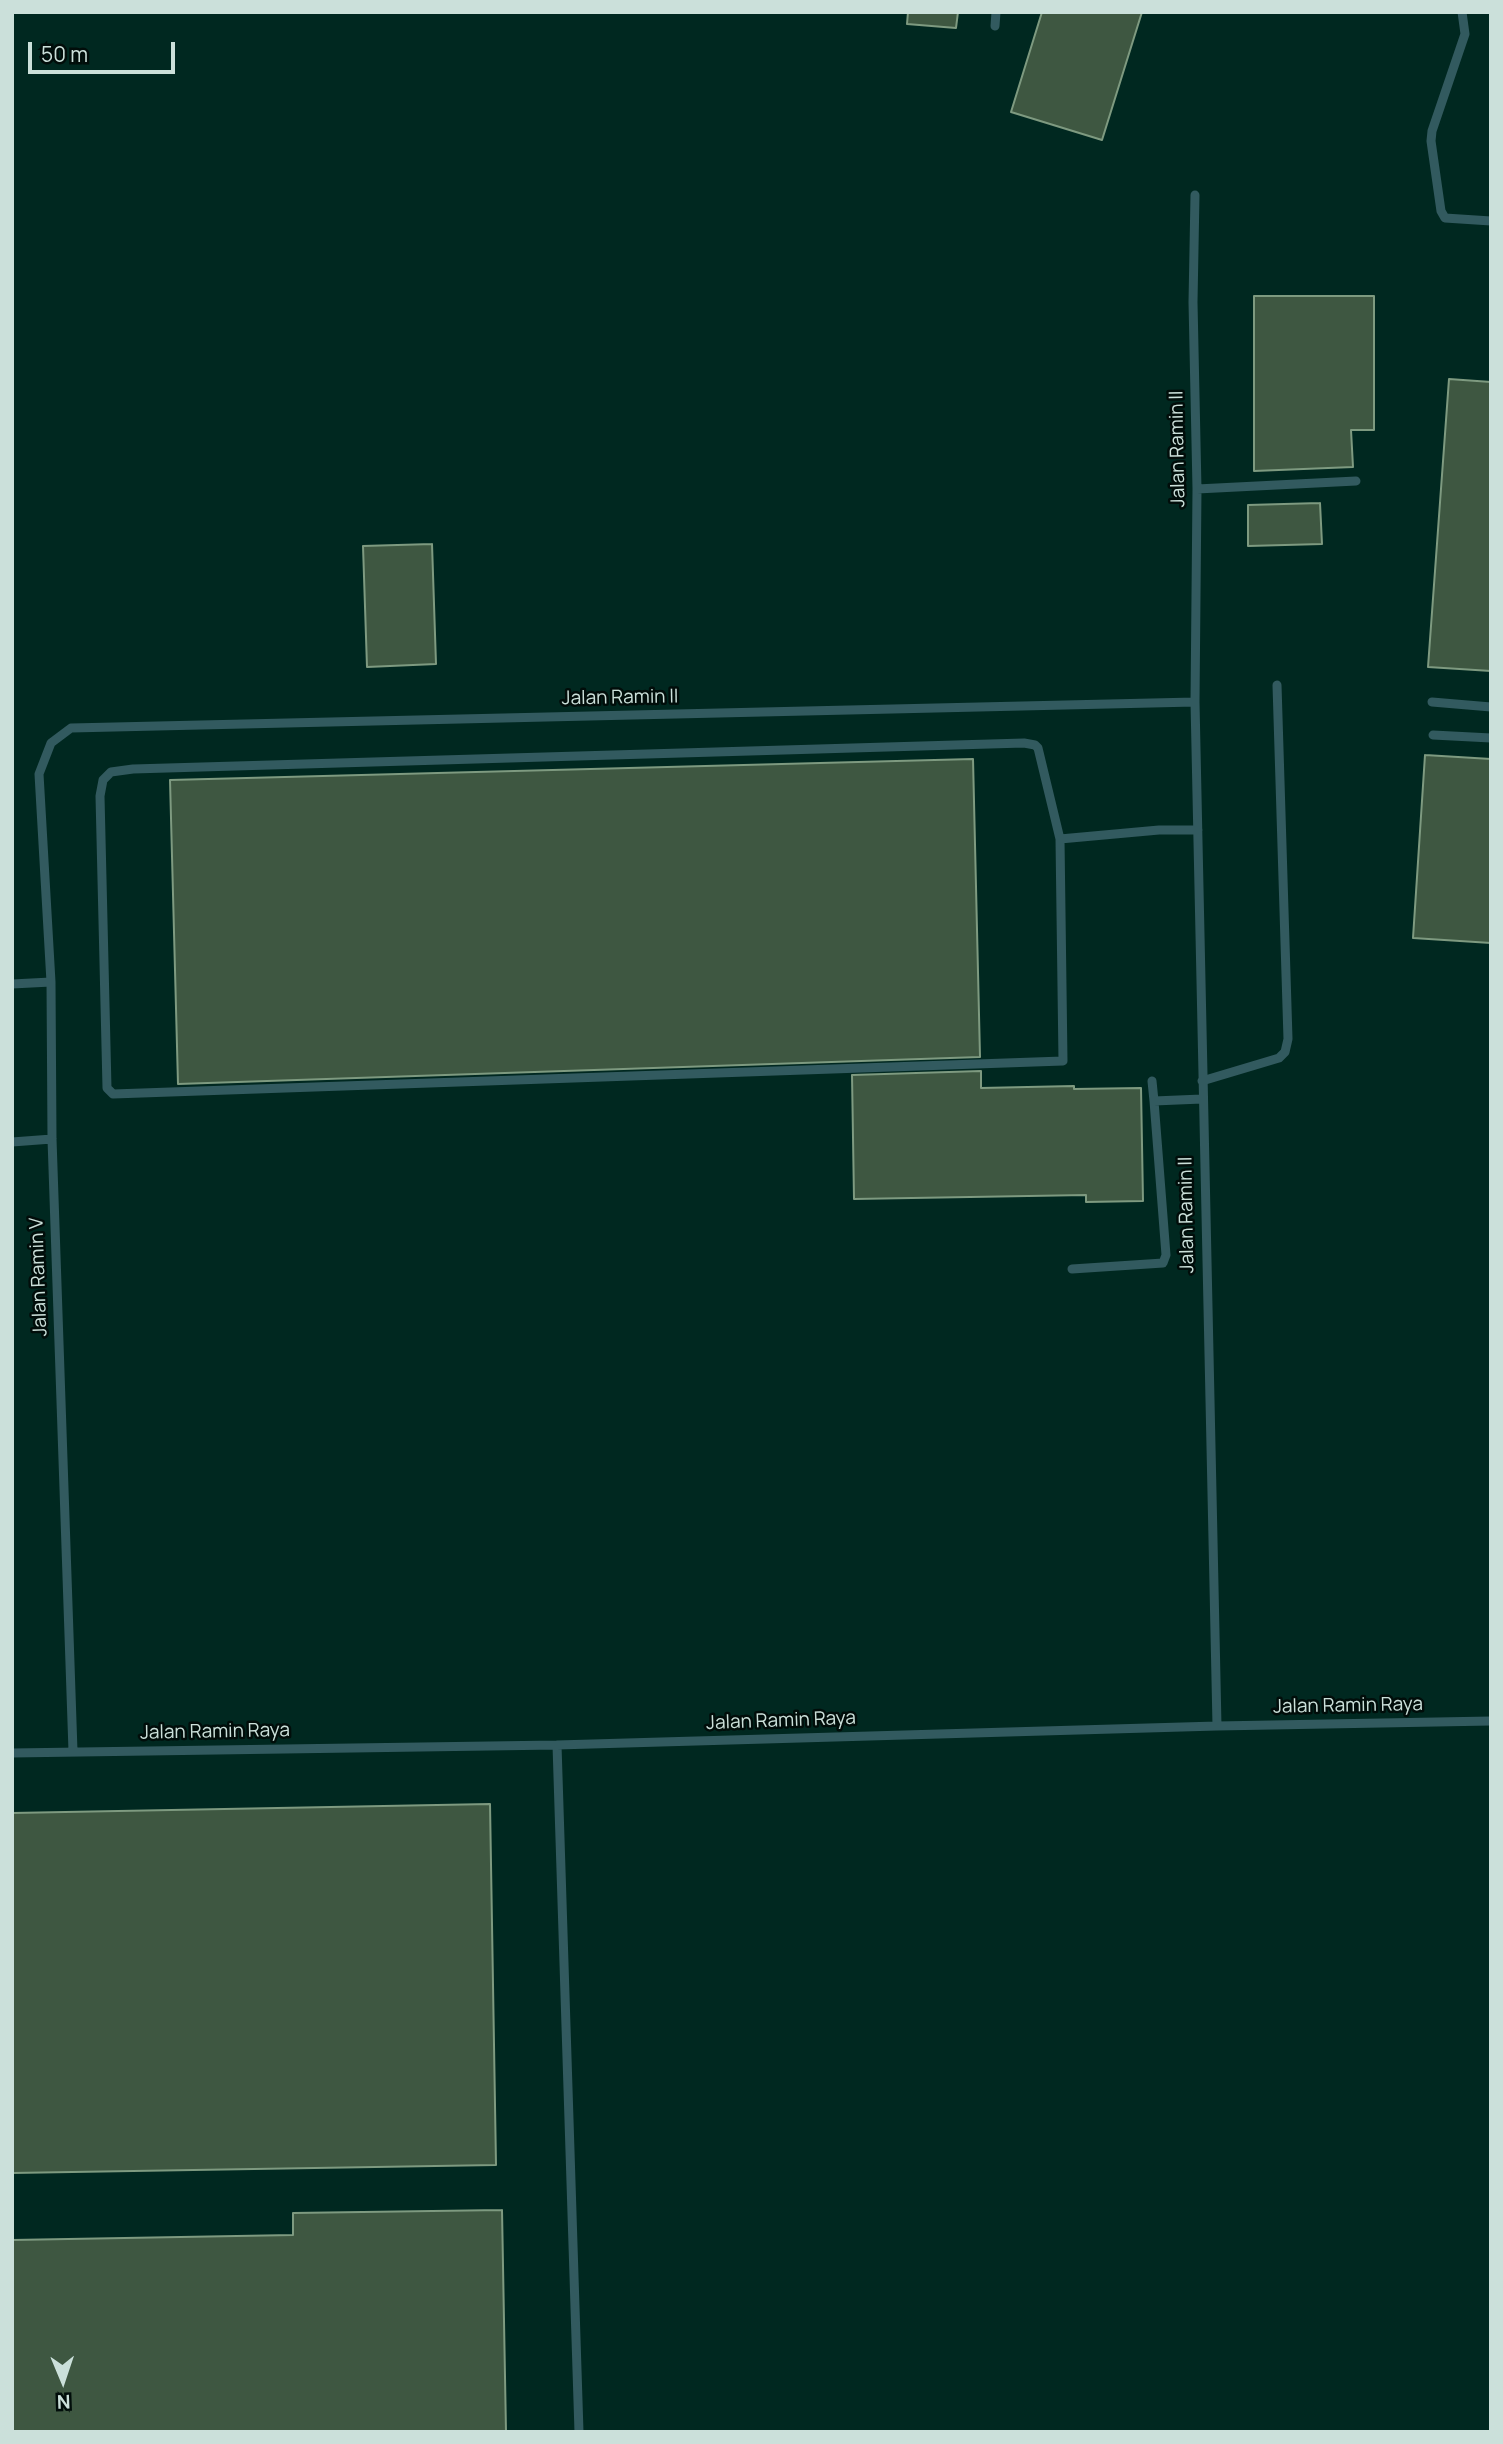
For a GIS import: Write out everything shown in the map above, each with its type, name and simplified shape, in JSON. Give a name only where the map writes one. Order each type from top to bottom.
[{"type":"lane","points":[[995,26],[996,12]]},
{"type":"lane","points":[[1462,12],[1465,34],[1431,141],[1441,211],[1445,218],[1491,221]]},
{"type":"lane","name":"Jalan Ramin II","points":[[1195,195],[1195,702],[1217,1726]]},
{"type":"lane","points":[[1197,489],[1356,481]]},
{"type":"lane","points":[[1202,1081],[1279,1058],[1285,1052],[1288,1039],[1277,685]]},
{"type":"lane","name":"Jalan Ramin II","points":[[51,743],[71,728],[1195,702]]},
{"type":"lane","points":[[1432,702],[1491,707]]},
{"type":"lane","points":[[1433,735],[1491,738]]},
{"type":"lane","name":"Jalan Ramin V","points":[[51,743],[39,774],[51,982],[52,1139],[73,1751]]},
{"type":"lane","points":[[1024,743],[1038,748],[1060,839],[1063,1061],[113,1094],[107,1088],[99,817],[103,780],[111,772],[133,769],[1024,743]]},
{"type":"lane","points":[[1060,839],[1159,830],[1198,830]]},
{"type":"lane","points":[[12,984],[51,982]]},
{"type":"lane","points":[[1072,1269],[1159,1264],[1165,1260],[1152,1081]]},
{"type":"lane","points":[[1154,1101],[1202,1099]]},
{"type":"lane","points":[[12,1142],[52,1139]]},
{"type":"lane","name":"Jalan Ramin Raya","points":[[73,1751],[557,1745],[1491,1721]]},
{"type":"lane","points":[[557,1745],[579,2432]]},
{"type":"lane","points":[[12,1754],[73,1751]]},
{"type":"building","points":[[908,12],[958,12],[956,28],[907,24]]},
{"type":"building","points":[[1042,12],[1142,12],[1102,140],[1011,112]]},
{"type":"building","points":[[1254,296],[1374,296],[1374,430],[1351,430],[1353,467],[1254,471]]},
{"type":"building","points":[[1449,379],[1491,382],[1491,671],[1428,667]]},
{"type":"building","points":[[1320,503],[1322,544],[1248,546],[1248,505]]},
{"type":"building","points":[[432,544],[436,664],[367,667],[363,546]]},
{"type":"building","points":[[1425,755],[1491,759],[1491,943],[1413,938]]},
{"type":"building","points":[[973,759],[980,1057],[178,1084],[170,780]]},
{"type":"building","points":[[981,1071],[981,1088],[1141,1088],[1143,1201],[1086,1202],[1086,1195],[854,1199],[852,1075]]},
{"type":"building","points":[[490,1804],[496,2165],[12,2173],[12,1813]]},
{"type":"building","points":[[502,2210],[506,2432],[12,2432],[12,2240],[293,2235],[293,2213]]}]
